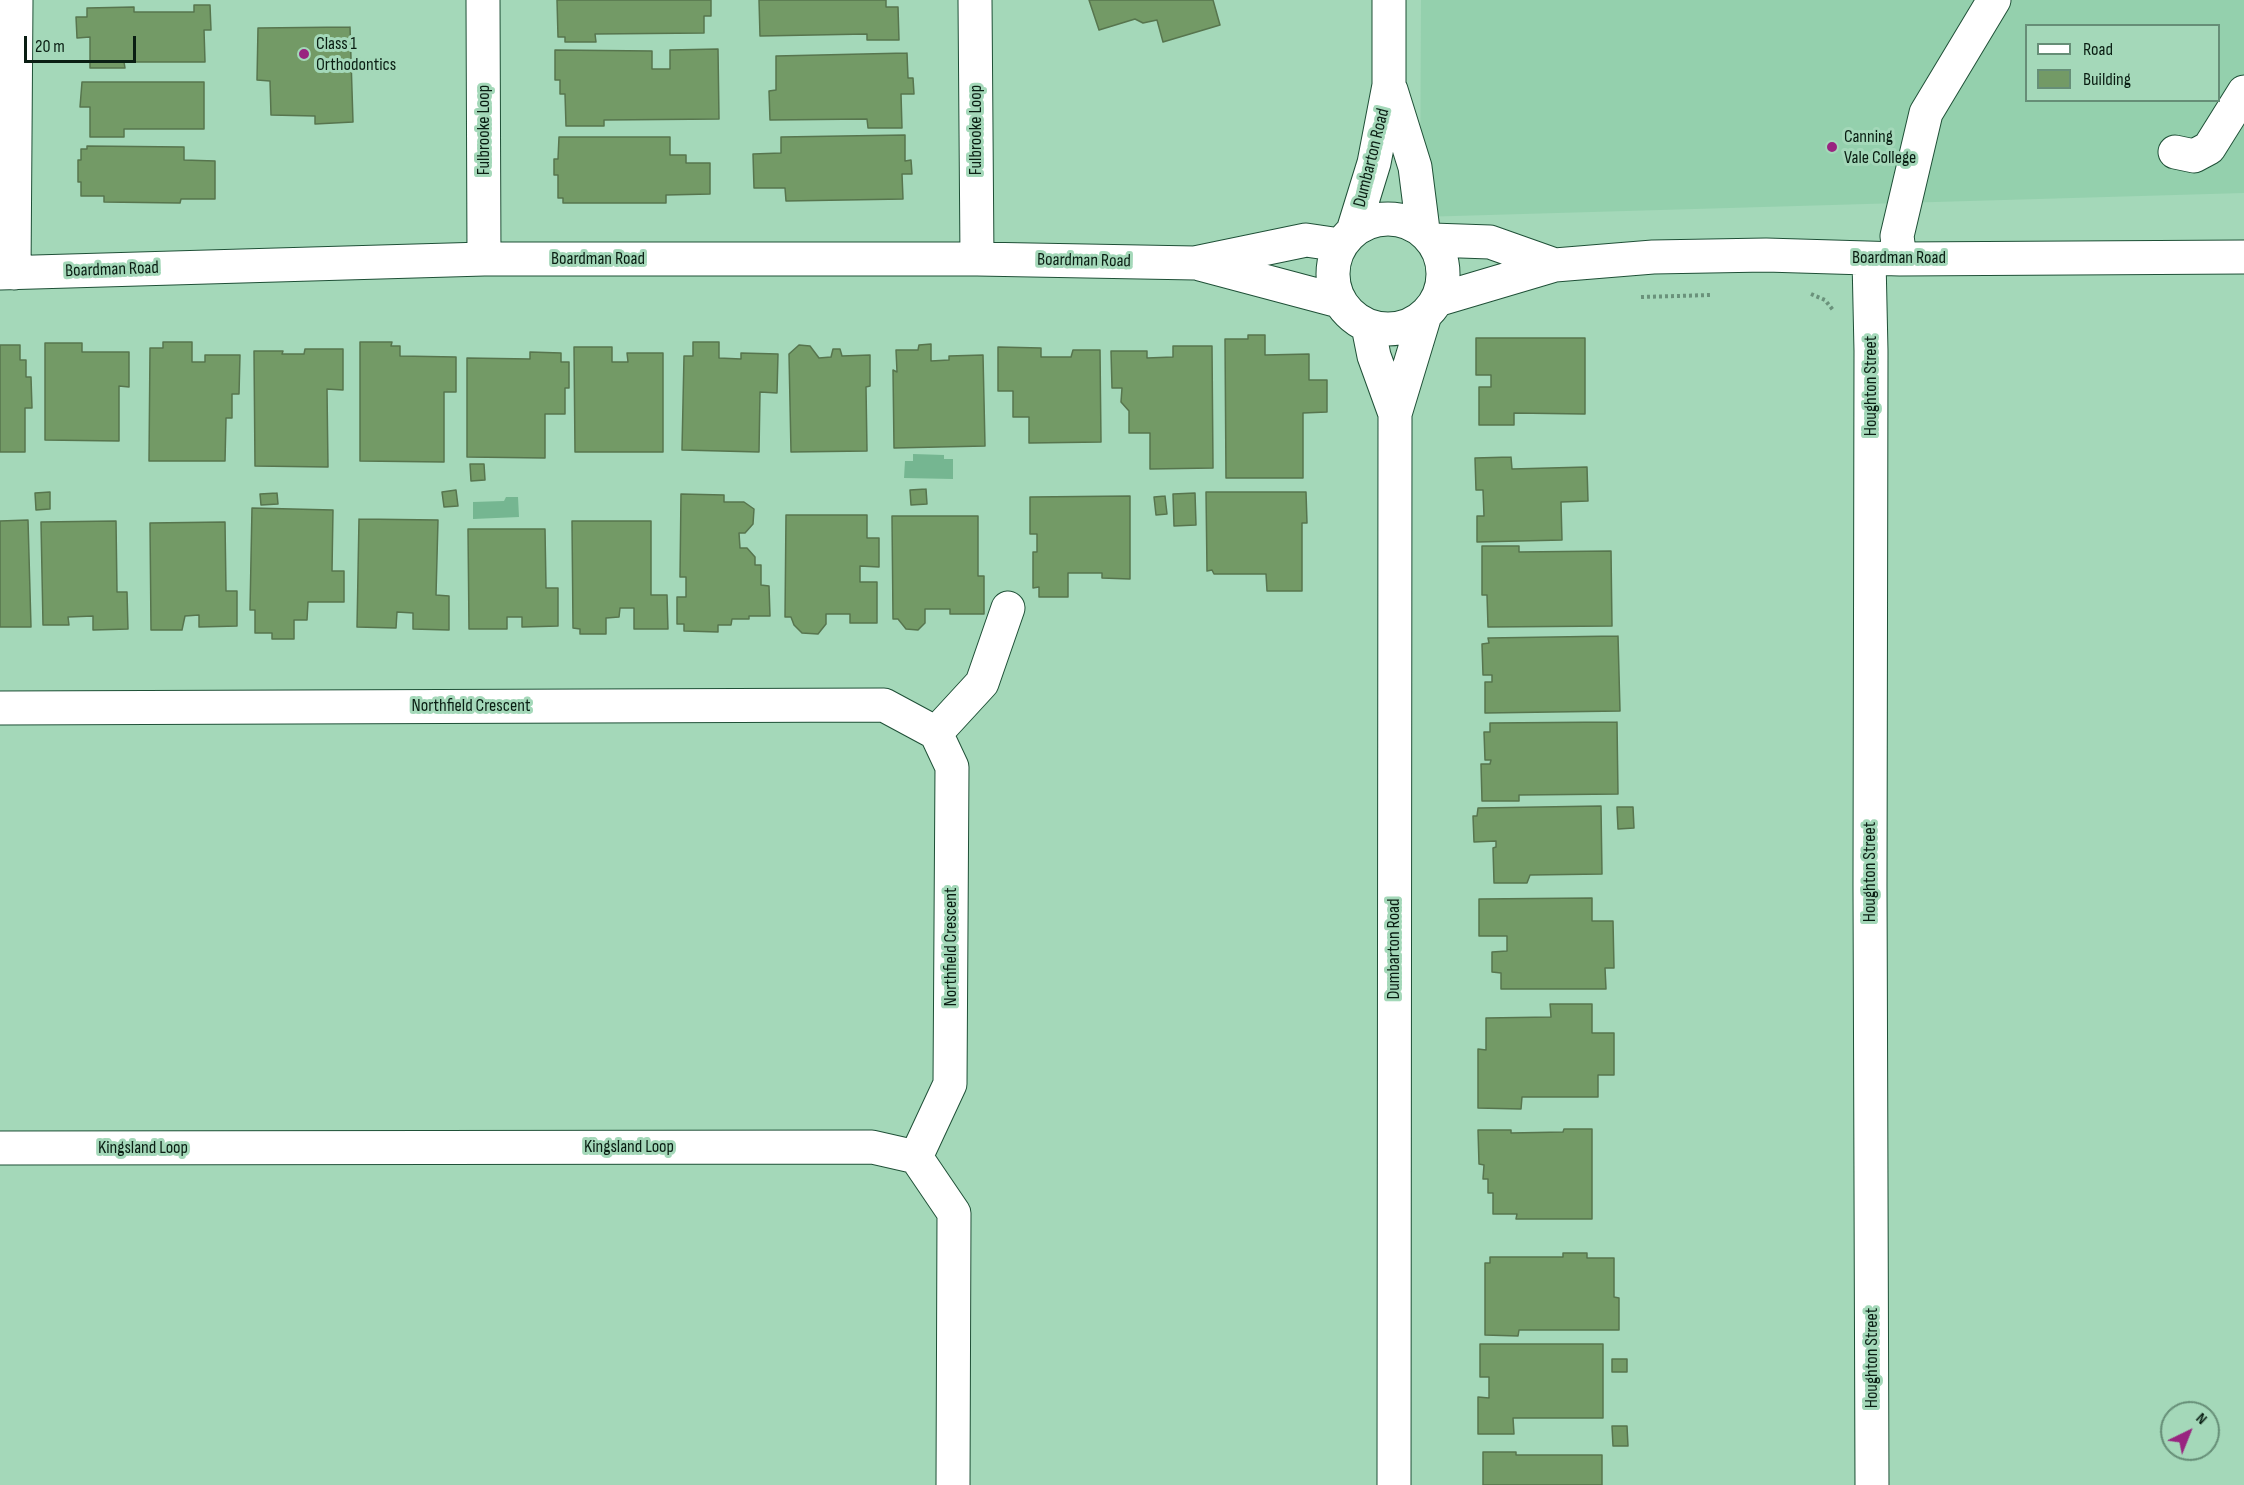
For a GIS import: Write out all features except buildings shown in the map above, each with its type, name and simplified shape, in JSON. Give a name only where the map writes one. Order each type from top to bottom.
[{"type":"street","points":[[7,273],[16,0]]},
{"type":"street","name":"Fulbrooke Loop","points":[[483,0],[484,259]]},
{"type":"street","name":"Fulbrooke Loop","points":[[975,0],[976,259]]},
{"type":"street","name":"Dumbarton Road","points":[[1346,238],[1374,163],[1389,86],[1389,0]]},
{"type":"street","name":"Houghton Street","points":[[1872,1485],[1871,351],[1884,259],[1897,236],[1926,113],[1988,35],[1994,0]]},
{"type":"street","points":[[2175,152],[2194,156],[2209,148],[2241,77]]},
{"type":"street","name":"Dumbarton Road","points":[[1389,86],[1415,167],[1428,235]]},
{"type":"street","name":"Boardman Road","points":[[7,273],[484,259],[976,259],[1195,263],[1306,240],[1346,238],[1369,222],[1387,218],[1406,221],[1428,235],[1490,242],[1555,265]]},
{"type":"street","points":[[1428,235],[1440,254],[1444,269],[1442,285],[1431,308]]},
{"type":"street","points":[[1339,301],[1333,283],[1333,263],[1346,238]]},
{"type":"street","name":"Boardman Road","points":[[1195,263],[1339,301],[1352,316],[1368,326],[1383,330],[1398,329],[1413,324],[1431,308],[1555,265],[1653,257],[1766,255],[1884,259],[2244,257]]},
{"type":"street","name":"Dumbarton Road","points":[[1394,1485],[1395,414],[1431,308]]},
{"type":"street","name":"Dumbarton Road","points":[[1368,326],[1374,356],[1395,414]]},
{"type":"street","points":[[936,733],[982,683],[1008,608]]},
{"type":"street","name":"Northfield Crescent","points":[[0,708],[884,705],[936,733],[952,767],[950,1084],[916,1157]]},
{"type":"street","name":"Kingsland Loop","points":[[0,1148],[872,1147],[916,1157]]},
{"type":"street","points":[[916,1157],[954,1213],[953,1485]]},
{"type":"path","points":[[1804,290],[1825,300],[1836,314]]},
{"type":"path","points":[[1635,297],[1712,295]]},
{"type":"shaded area","name":"Canning Vale College","points":[[1421,0],[2244,0],[2244,193],[1420,217]]},
{"type":"shaded area","points":[[913,454],[944,455],[944,459],[953,459],[953,479],[904,478],[905,461],[913,461]]},
{"type":"shaded area","points":[[506,497],[518,497],[519,517],[473,519],[473,502],[504,501]]},
{"type":"place","name":"Class 1 Orthodontics","points":[[304,54]]},
{"type":"place","name":"Canning Vale College","points":[[1832,147]]}]
